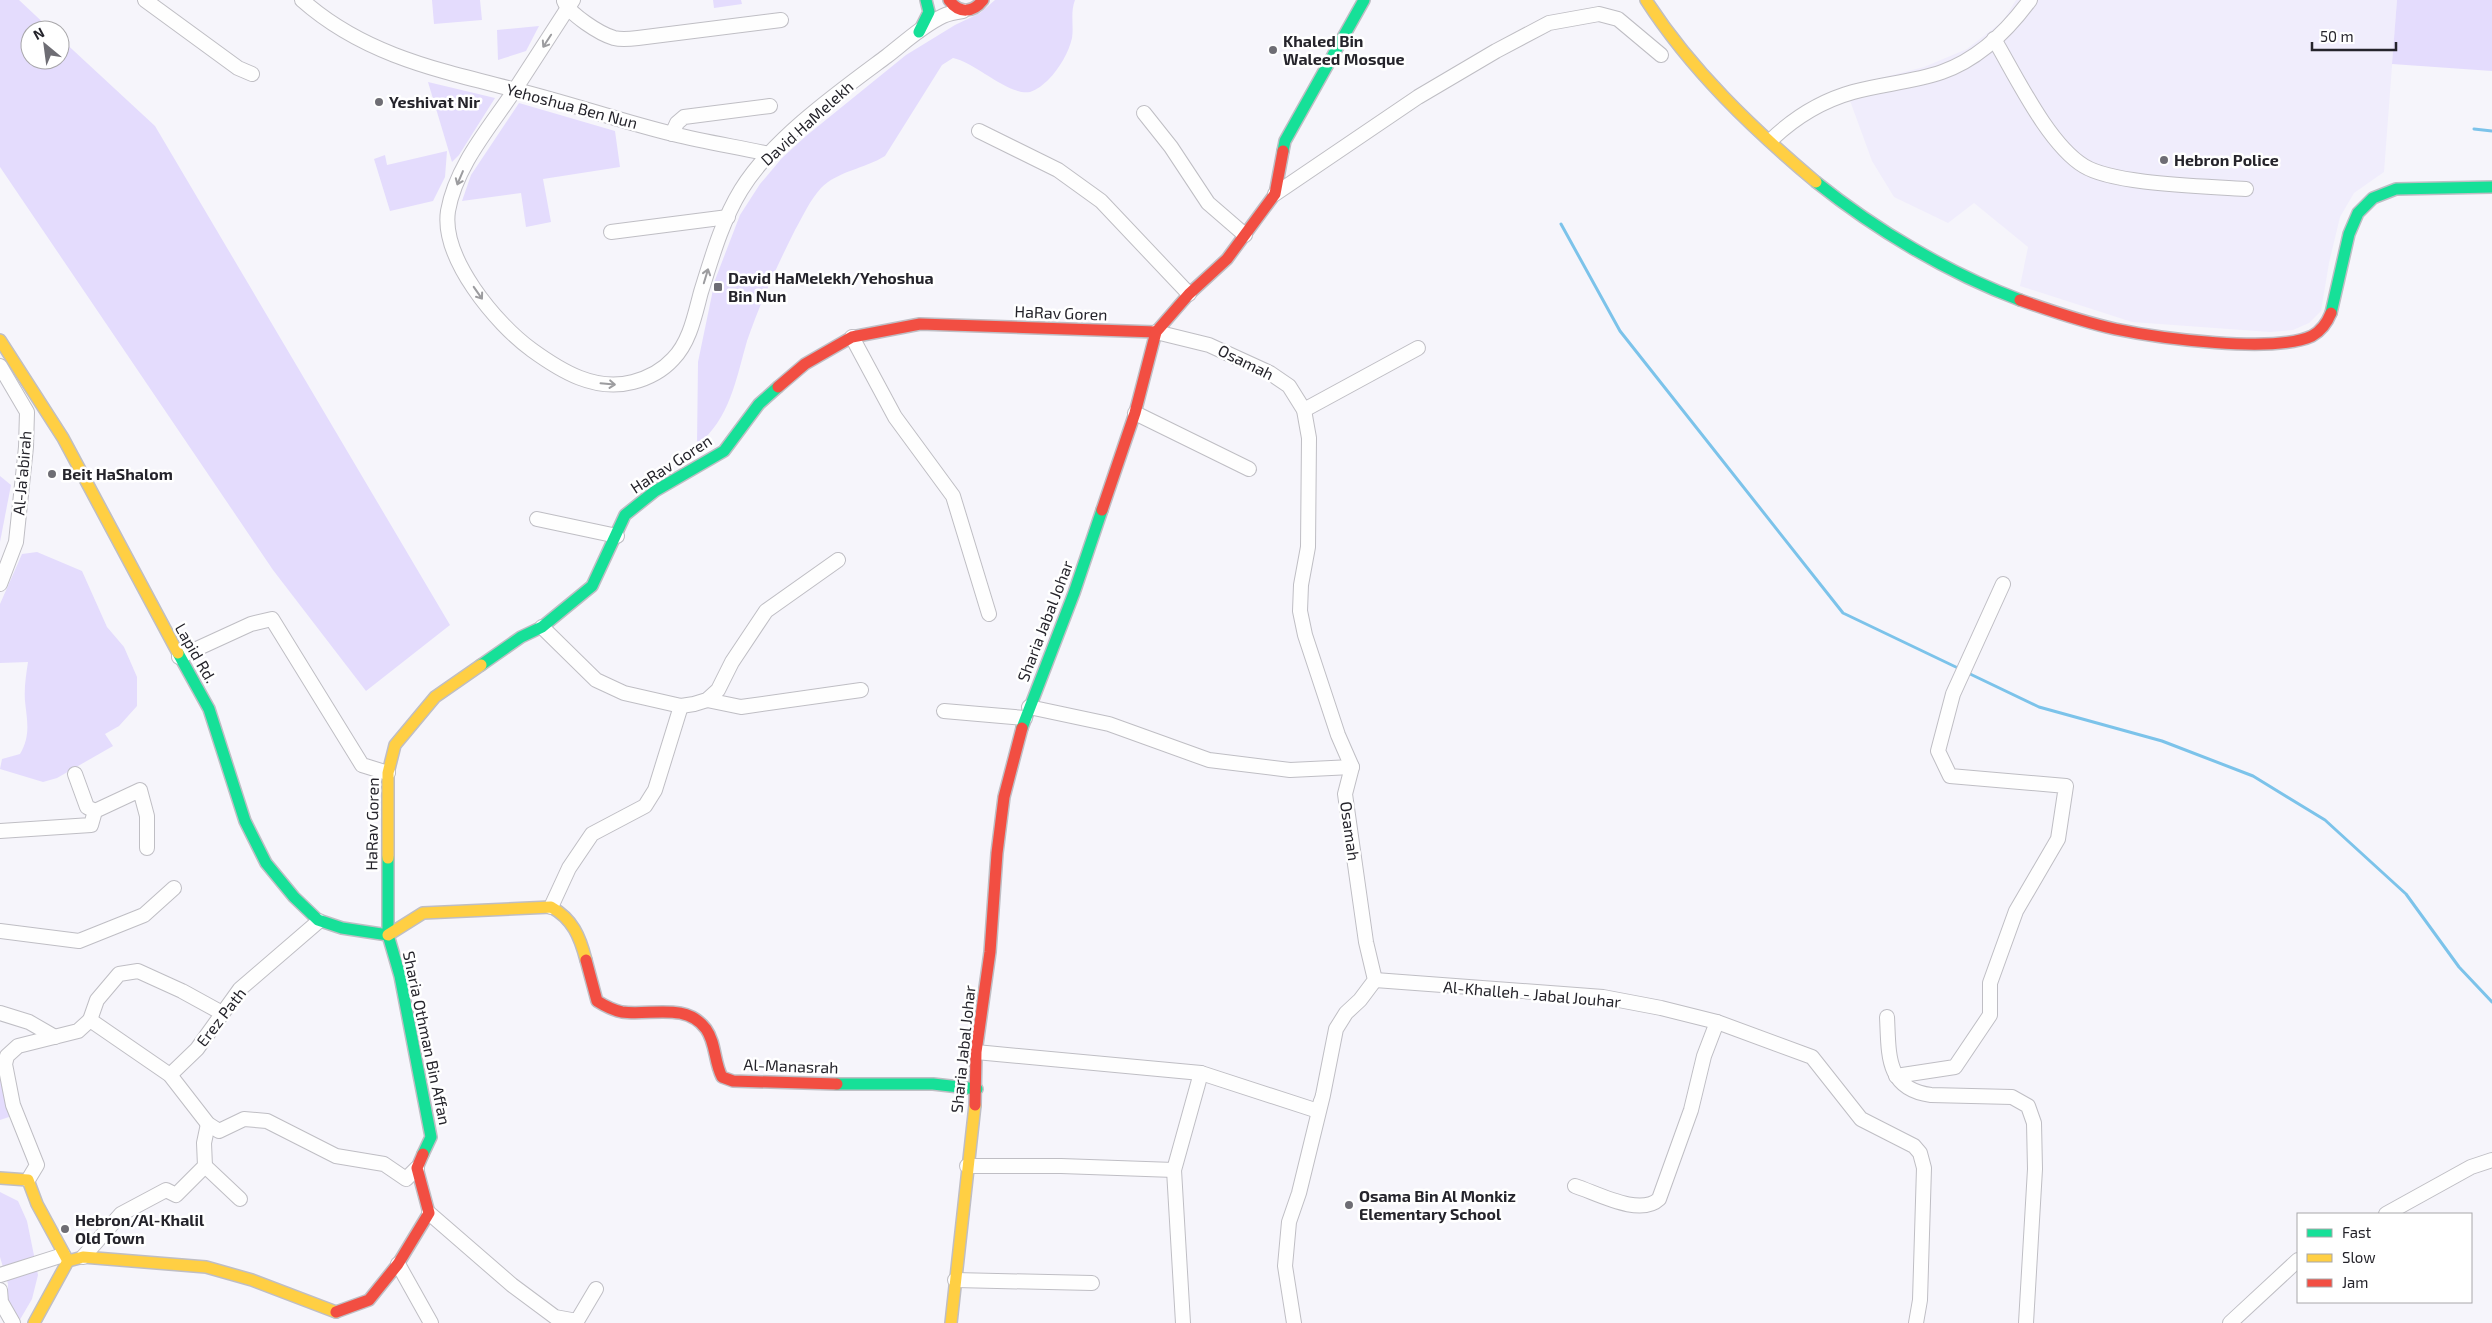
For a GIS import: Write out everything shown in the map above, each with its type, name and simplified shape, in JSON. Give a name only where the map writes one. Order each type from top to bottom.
[{"type":"street","points":[[145,0],[238,68],[252,74]]},
{"type":"street","name":"Yehoshua Ben Nun","points":[[302,0],[349,35],[377,49],[441,72],[515,90],[672,134],[769,154]]},
{"type":"street","points":[[919,32],[929,12],[926,0]]},
{"type":"street","points":[[949,0],[954,7],[963,11],[974,10],[983,0]]},
{"type":"street","name":"David HaMelekh","points":[[930,23],[949,0]]},
{"type":"street","name":"Sharia Jabal Johar","points":[[951,1323],[977,1089],[976,1052],[990,952],[997,853],[1004,796],[1027,712],[1074,593],[1135,412],[1156,332],[1189,294],[1227,259],[1275,194],[1285,141],[1364,0]]},
{"type":"street","points":[[1646,0],[1668,33],[1724,96],[1770,140],[1821,184],[1869,220],[1923,253],[1968,277],[2009,295],[2080,320],[2138,334],[2205,341],[2291,340],[2315,335],[2324,328],[2332,316],[2348,237],[2356,219],[2366,205],[2378,194],[2396,189],[2492,187]]},
{"type":"street","points":[[1770,140],[1795,119],[1833,99],[1944,71],[1964,61],[1994,39],[2018,17],[2030,0]]},
{"type":"street","points":[[568,3],[606,35],[628,40],[781,20]]},
{"type":"street","name":"David HaMelekh","points":[[568,3],[461,174],[448,212],[450,236],[454,251],[476,290],[493,313],[531,349],[562,370],[605,385],[620,385],[650,376],[674,359],[689,333],[711,260],[728,217],[742,189],[769,154],[854,81],[930,23],[945,14],[963,11]]},
{"type":"street","points":[[1275,194],[1418,97],[1496,51],[1549,23],[1599,14],[1608,16],[1618,19],[1661,55]]},
{"type":"street","points":[[1994,39],[2054,137],[2069,155],[2085,167],[2116,176],[2164,184],[2246,189]]},
{"type":"street","points":[[672,134],[677,123],[684,117],[770,106]]},
{"type":"street","points":[[1144,113],[1171,147],[1208,204],[1245,235]]},
{"type":"street","points":[[979,131],[1058,170],[1101,201],[1189,294]]},
{"type":"street","points":[[610,232],[728,217]]},
{"type":"street","name":"HaRav Goren","points":[[388,935],[388,773],[395,745],[434,697],[520,637],[542,627],[592,586],[617,536],[624,515],[655,491],[724,451],[759,404],[805,364],[852,337],[920,324],[1156,332]]},
{"type":"street","name":"Osamah","points":[[1156,332],[1210,345],[1270,373],[1289,386],[1304,410],[1309,438],[1308,547],[1301,585],[1301,617],[1305,635],[1338,735],[1352,767],[1344,794],[1366,942],[1375,980]]},
{"type":"street","points":[[852,337],[895,417],[953,496],[989,614]]},
{"type":"street","name":"Lapid Rd.","points":[[0,340],[52,419],[179,657],[210,711],[224,750],[243,820],[258,850],[279,881],[320,921],[347,929],[388,935]]},
{"type":"street","points":[[1304,410],[1418,348]]},
{"type":"street","name":"Al-Ja'abirah","points":[[0,366],[27,412],[26,447],[16,542],[0,584]]},
{"type":"street","points":[[1135,412],[1249,469]]},
{"type":"street","points":[[537,519],[617,536]]},
{"type":"street","points":[[707,700],[718,690],[732,662],[766,611],[838,560]]},
{"type":"street","points":[[1896,1076],[1955,1066],[1990,1015],[1990,983],[2016,911],[2058,839],[2066,786],[1950,776],[1938,751],[1954,694],[2002,584]]},
{"type":"street","points":[[179,657],[251,624],[272,619],[362,765],[388,773]]},
{"type":"street","points":[[542,627],[596,680],[624,693],[681,706],[707,700],[741,707],[861,690]]},
{"type":"street","points":[[388,935],[423,913],[551,907],[569,868],[592,834],[645,806],[655,790],[681,706]]},
{"type":"street","points":[[944,711],[1027,712],[1108,724],[1209,760],[1290,770],[1352,767]]},
{"type":"street","points":[[75,774],[87,807],[95,811]]},
{"type":"street","points":[[0,831],[91,825],[95,811],[140,790],[147,816],[147,848]]},
{"type":"street","points":[[0,931],[79,941],[144,915],[174,888]]},
{"type":"street","name":"Al-Manasrah","points":[[551,907],[563,913],[572,923],[586,953],[597,1001],[610,1009],[629,1012],[676,1011],[691,1016],[704,1026],[711,1037],[715,1062],[722,1077],[733,1081],[933,1084],[977,1089]]},
{"type":"street","name":"Erez Path","points":[[170,1075],[197,1049],[240,989],[320,921]]},
{"type":"street","name":"Sharia Othman Bin Affan","points":[[388,935],[400,976],[431,1137],[417,1168]]},
{"type":"street","points":[[28,1180],[37,1165],[13,1105],[5,1064],[7,1056],[18,1046],[78,1031],[90,1020],[97,1000],[119,974],[138,970],[222,1013]]},
{"type":"street","points":[[1294,1323],[1285,1266],[1286,1237],[1323,1095],[1336,1029],[1346,1013],[1360,1000],[1375,980]]},
{"type":"street","name":"Al-Khalleh - Jabal Jouhar","points":[[1375,980],[1603,997],[1661,1008],[1717,1022],[1812,1057],[1861,1119],[1910,1143],[1920,1154],[1924,1168],[1920,1300],[1916,1323]]},
{"type":"street","points":[[0,1013],[29,1022],[55,1037]]},
{"type":"street","points":[[1887,1017],[1890,1063],[1896,1076],[1907,1087],[1920,1093],[2012,1097],[2021,1100],[2031,1110],[2034,1123],[2035,1168],[2026,1323]]},
{"type":"street","points":[[90,1020],[170,1075],[208,1124],[219,1131],[244,1120],[267,1121],[336,1156],[384,1164],[406,1179],[417,1168],[430,1213],[512,1285],[555,1317],[577,1321],[596,1289]]},
{"type":"street","points":[[1575,1186],[1636,1206],[1648,1206],[1659,1199],[1691,1110],[1704,1056],[1717,1022]]},
{"type":"street","points":[[976,1052],[1201,1073],[1318,1111],[1323,1095]]},
{"type":"street","points":[[1183,1323],[1174,1170],[1201,1073]]},
{"type":"street","points":[[208,1124],[204,1143],[205,1166],[240,1199]]},
{"type":"street","points":[[2388,1213],[2471,1166],[2492,1160]]},
{"type":"street","points":[[83,1257],[121,1214],[166,1190],[176,1195],[205,1166]]},
{"type":"street","points":[[967,1166],[1061,1166],[1174,1170]]},
{"type":"street","points":[[0,1178],[28,1180]]},
{"type":"street","points":[[28,1180],[37,1204],[65,1258]]},
{"type":"street","points":[[0,1275],[65,1258],[83,1257],[174,1262],[206,1267],[252,1280],[339,1317],[369,1300],[398,1264],[430,1213]]},
{"type":"street","points":[[34,1323],[65,1258]]},
{"type":"street","points":[[2230,1323],[2297,1261]]},
{"type":"street","points":[[398,1264],[431,1323]]},
{"type":"street","points":[[955,1280],[1092,1283]]},
{"type":"street","points":[[0,1290],[1,1302],[13,1323]]},
{"type":"shaded area","points":[[0,0],[19,0],[40,20],[20,20],[20,70],[70,70],[70,47],[155,126],[450,625],[366,691],[273,570],[0,167]]},
{"type":"shaded area","points":[[432,0],[480,0],[482,20],[434,24]]},
{"type":"shaded area","points":[[713,0],[741,0],[742,4],[714,8]]},
{"type":"shaded area","points":[[995,0],[1075,0],[1072,38],[1069,49],[1060,65],[1053,75],[1040,87],[1030,92],[1022,92],[1012,89],[972,66],[953,58],[942,65],[885,156],[835,178],[821,188],[795,230],[769,285],[747,341],[735,384],[724,411],[708,435],[697,445],[698,362],[715,280],[740,215],[760,184],[782,158],[806,136],[906,55],[955,25],[980,13]]},
{"type":"shaded area","points":[[2016,0],[2397,0],[2384,172],[2354,193],[2340,217],[2329,263],[2321,311],[2309,323],[2293,330],[2270,332],[2132,322],[2020,286],[2028,247],[1974,203],[1948,223],[1894,197],[1872,161],[1845,87],[1924,67],[1967,49],[2003,21]]},
{"type":"shaded area","points":[[2397,0],[2492,0],[2492,71],[2392,64]]},
{"type":"shaded area","points":[[539,26],[526,51],[498,60],[497,30]]},
{"type":"shaded area","points":[[428,82],[495,98],[459,155],[452,162]]},
{"type":"shaded area","points":[[519,103],[615,131],[620,167],[543,179],[551,222],[526,227],[521,193],[462,201],[471,175]]},
{"type":"shaded area","points":[[447,151],[445,177],[433,201],[390,211],[374,159],[385,155],[387,165]]},
{"type":"shaded area","points":[[0,476],[11,485],[0,542]]},
{"type":"shaded area","points":[[37,552],[82,571],[107,627],[124,647],[137,677],[137,706],[119,726],[105,734],[113,746],[57,778],[43,782],[0,769],[2,759],[20,754],[26,741],[25,691],[28,662],[0,663],[0,604],[22,554]]},
{"type":"shaded area","points":[[0,1067],[10,1107],[9,1117],[0,1120]]},
{"type":"shaded area","points":[[0,1192],[18,1201],[27,1221],[38,1275],[32,1299],[18,1323],[7,1311],[8,1284],[0,1257]]},
{"type":"waterway","points":[[2474,129],[2492,131]]},
{"type":"waterway","points":[[1561,224],[1620,331],[1843,613],[1960,669]]},
{"type":"waterway","points":[[1968,673],[2039,707],[2162,741],[2253,776],[2325,820],[2406,894],[2459,967],[2492,1002]]},
{"type":"traffic: fast","points":[[919,32],[929,12],[926,0]]},
{"type":"traffic: fast","points":[[1283,151],[1285,141],[1364,0]]},
{"type":"traffic: fast","points":[[1816,182],[1863,217],[1914,249],[1966,277],[2020,300]]},
{"type":"traffic: fast","points":[[2331,313],[2349,234],[2358,213],[2373,198],[2396,189],[2492,187]]},
{"type":"traffic: fast","points":[[481,665],[521,637],[542,627],[592,586],[625,515],[655,491],[724,451],[759,404],[778,387]]},
{"type":"traffic: fast","points":[[1022,728],[1074,593],[1102,510]]},
{"type":"traffic: fast","points":[[178,653],[209,709],[245,821],[266,863],[294,897],[318,920],[342,928],[388,935]]},
{"type":"traffic: fast","points":[[388,858],[388,935],[400,976],[431,1137],[423,1154]]},
{"type":"traffic: fast","points":[[837,1084],[933,1084],[977,1089]]},
{"type":"traffic: slow","points":[[1646,0],[1683,51],[1724,97],[1746,120],[1816,182]]},
{"type":"traffic: slow","points":[[0,340],[63,438],[178,653]]},
{"type":"traffic: slow","points":[[388,858],[388,773],[395,745],[435,697],[481,665]]},
{"type":"traffic: slow","points":[[388,935],[423,913],[551,907],[565,917],[574,929],[586,960]]},
{"type":"traffic: slow","points":[[951,1323],[975,1105]]},
{"type":"traffic: slow","points":[[0,1178],[28,1180],[37,1204],[68,1261]]},
{"type":"traffic: slow","points":[[34,1323],[68,1261],[83,1257],[206,1267],[252,1280],[336,1312]]},
{"type":"traffic: jam","points":[[949,0],[953,5],[962,10],[975,7],[983,0]]},
{"type":"traffic: jam","points":[[1102,510],[1135,413],[1156,332],[1189,294],[1227,259],[1275,194],[1283,151]]},
{"type":"traffic: jam","points":[[2020,300],[2079,320],[2115,329],[2215,343],[2271,344],[2294,341],[2312,336],[2318,332],[2331,313]]},
{"type":"traffic: jam","points":[[778,387],[805,364],[852,337],[920,324],[1156,332]]},
{"type":"traffic: jam","points":[[975,1105],[976,1052],[990,952],[997,853],[1004,797],[1022,728]]},
{"type":"traffic: jam","points":[[586,960],[597,1001],[606,1006],[622,1012],[678,1013],[698,1021],[709,1034],[722,1077],[733,1081],[837,1084]]},
{"type":"traffic: jam","points":[[336,1312],[369,1300],[398,1264],[429,1213],[417,1168],[423,1154]]},
{"type":"place","name":"Khaled Bin Waleed Mosque","points":[[1273,50]]},
{"type":"place","name":"Yeshivat Nir","points":[[379,102]]},
{"type":"place","name":"Hebron Police","points":[[2164,160]]},
{"type":"place","name":"David HaMelekh/Yehoshua Bin Nun","points":[[718,287]]},
{"type":"place","name":"Beit HaShalom","points":[[52,474]]},
{"type":"place","name":"Osama Bin Al Monkiz Elementary School","points":[[1349,1205]]},
{"type":"place","name":"Hebron/Al-Khalil Old Town","points":[[65,1229]]}]
